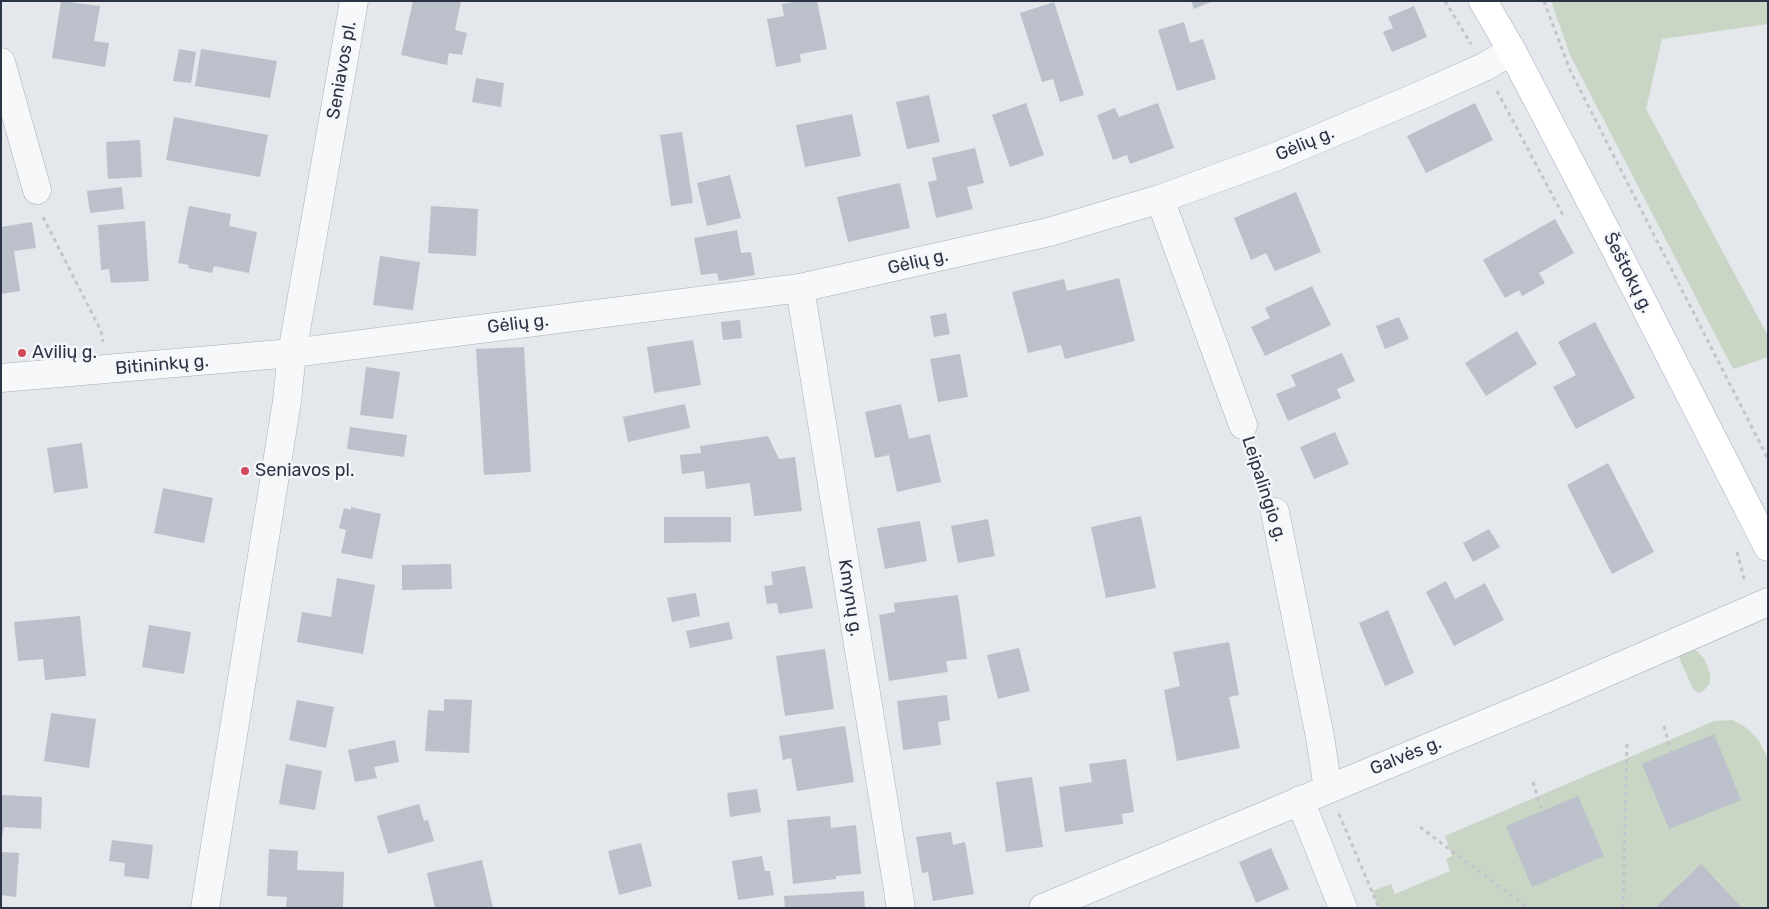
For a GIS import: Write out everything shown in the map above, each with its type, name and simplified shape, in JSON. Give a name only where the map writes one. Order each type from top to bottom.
[{"type":"main road","name":"Šeštokų g.","points":[[1483,1],[1512,51],[1768,547]]},
{"type":"street","name":"Seniavos pl.","points":[[205,908],[285,411],[292,353],[354,1]]},
{"type":"street","name":"Gėlių g.","points":[[292,353],[800,288],[1049,232],[1160,200],[1280,155],[1484,67],[1512,51]]},
{"type":"street","points":[[1,62],[37,190]]},
{"type":"street","name":"Leipalingio g.","points":[[1160,200],[1243,425]]},
{"type":"street","name":"Kmynų g.","points":[[800,288],[901,908]]},
{"type":"street","name":"Bitininkų g.","points":[[1,378],[292,353]]},
{"type":"street","name":"Leipalingio g.","points":[[1275,512],[1318,727],[1328,789]]},
{"type":"street","name":"Galvės g.","points":[[1043,908],[1550,697],[1762,605]]},
{"type":"street","points":[[1300,800],[1343,908]]},
{"type":"path","points":[[1445,1],[1484,67],[1568,224]]},
{"type":"path","points":[[1544,1],[1570,70],[1768,459]]},
{"type":"path","points":[[37,190],[44,222],[101,331],[107,369]]},
{"type":"path","name":"Leipalingio g.","points":[[1243,425],[1275,512]]},
{"type":"path","points":[[1736,549],[1748,592],[1762,605]]},
{"type":"path","points":[[1664,726],[1671,752]]},
{"type":"path","points":[[1623,908],[1627,741]]},
{"type":"path","points":[[1534,782],[1542,810]]},
{"type":"path","points":[[1328,789],[1379,908]]},
{"type":"path","points":[[1420,827],[1528,908]]},
{"type":"green space","points":[[1551,1],[1768,1],[1768,24],[1662,39],[1646,109],[1768,336],[1768,357],[1733,369],[1570,55]]},
{"type":"green space","points":[[1690,649],[1697,651],[1705,660],[1710,674],[1710,683],[1699,693],[1693,689],[1678,655]]},
{"type":"green space","points":[[1732,720],[1745,727],[1758,739],[1768,759],[1768,908],[1379,908],[1372,891],[1391,884],[1395,894],[1450,871],[1446,859],[1452,856],[1445,836],[1714,721]]},
{"type":"building","points":[[61,1],[100,6],[94,41],[109,43],[105,67],[52,58]]},
{"type":"building","points":[[413,1],[461,1],[455,30],[467,33],[462,55],[449,53],[447,65],[401,55]]},
{"type":"building","points":[[799,1],[817,1],[827,49],[800,54],[801,62],[776,67],[767,19],[784,16],[782,4]]},
{"type":"building","points":[[1191,1],[1213,1],[1194,9]]},
{"type":"building","points":[[1054,2],[1084,95],[1060,102],[1053,79],[1042,82],[1020,13]]},
{"type":"building","points":[[1414,6],[1427,37],[1392,52],[1383,32],[1393,28],[1388,17]]},
{"type":"building","points":[[1184,22],[1190,43],[1203,39],[1216,79],[1177,91],[1158,30]]},
{"type":"building","points":[[179,49],[196,52],[191,83],[173,81]]},
{"type":"building","points":[[201,49],[277,61],[270,98],[195,86]]},
{"type":"building","points":[[476,78],[504,83],[501,107],[472,102]]},
{"type":"building","points":[[929,95],[940,142],[907,149],[896,102]]},
{"type":"building","points":[[1026,103],[1044,155],[1010,167],[992,115]]},
{"type":"building","points":[[1158,103],[1174,148],[1130,164],[1127,155],[1113,160],[1097,115],[1115,108],[1119,117]]},
{"type":"building","points":[[1475,103],[1493,140],[1426,173],[1407,136]]},
{"type":"building","points":[[852,114],[861,156],[805,167],[796,125]]},
{"type":"building","points":[[174,117],[268,135],[260,177],[166,160]]},
{"type":"building","points":[[682,132],[693,203],[671,206],[660,135]]},
{"type":"building","points":[[140,140],[142,177],[108,179],[106,142]]},
{"type":"building","points":[[975,148],[984,183],[967,187],[973,209],[936,218],[928,182],[937,180],[932,158]]},
{"type":"building","points":[[730,175],[741,218],[707,226],[697,183]]},
{"type":"building","points":[[900,183],[910,228],[848,242],[837,197]]},
{"type":"building","points":[[122,187],[124,209],[90,213],[87,191]]},
{"type":"building","points":[[1296,192],[1321,252],[1275,271],[1266,253],[1251,260],[1234,218]]},
{"type":"building","points":[[189,206],[231,214],[229,226],[257,232],[249,273],[214,266],[212,273],[188,268],[189,265],[178,263]]},
{"type":"building","points":[[431,206],[478,209],[476,256],[428,253]]},
{"type":"building","points":[[1555,219],[1574,253],[1539,273],[1545,283],[1522,296],[1519,290],[1505,298],[1483,260]]},
{"type":"building","points":[[145,221],[149,281],[111,283],[109,269],[101,270],[98,225]]},
{"type":"building","points":[[32,222],[36,248],[14,251],[20,291],[1,294],[1,227]]},
{"type":"building","points":[[737,230],[741,253],[751,252],[755,275],[719,281],[717,273],[701,275],[694,238]]},
{"type":"building","points":[[380,256],[420,262],[413,310],[373,305]]},
{"type":"building","points":[[1119,278],[1135,341],[1065,359],[1061,345],[1028,353],[1012,292],[1064,279],[1067,291]]},
{"type":"building","points":[[1312,286],[1331,325],[1265,356],[1251,327],[1270,318],[1265,308]]},
{"type":"building","points":[[946,313],[950,334],[934,337],[930,316]]},
{"type":"building","points":[[1399,317],[1409,339],[1385,349],[1376,326]]},
{"type":"building","points":[[740,320],[742,338],[723,340],[721,322]]},
{"type":"building","points":[[1595,322],[1635,398],[1576,429],[1553,387],[1576,375],[1558,342]]},
{"type":"building","points":[[1517,331],[1537,364],[1486,396],[1465,363]]},
{"type":"building","points":[[693,340],[701,385],[654,393],[647,347]]},
{"type":"building","points":[[524,347],[531,472],[484,475],[476,349]]},
{"type":"building","points":[[1342,353],[1355,381],[1337,389],[1341,398],[1288,421],[1276,394],[1296,386],[1291,375]]},
{"type":"building","points":[[960,354],[968,397],[938,402],[930,359]]},
{"type":"building","points":[[366,367],[400,372],[393,419],[360,415]]},
{"type":"building","points":[[685,404],[690,428],[628,442],[623,417]]},
{"type":"building","points":[[901,404],[909,439],[930,434],[941,482],[897,492],[889,455],[875,458],[865,412]]},
{"type":"building","points":[[350,427],[407,435],[404,457],[347,449]]},
{"type":"building","points":[[1335,432],[1349,464],[1314,479],[1300,447]]},
{"type":"building","points":[[768,436],[779,459],[795,457],[802,511],[754,516],[750,483],[706,489],[704,471],[682,474],[680,455],[701,453],[700,446]]},
{"type":"building","points":[[82,443],[88,488],[54,493],[47,448]]},
{"type":"building","points":[[1608,463],[1654,552],[1612,574],[1567,485]]},
{"type":"building","points":[[163,488],[213,498],[204,543],[154,533]]},
{"type":"building","points":[[351,507],[381,514],[372,559],[341,553],[346,530],[339,528],[344,508],[351,510]]},
{"type":"building","points":[[1141,516],[1156,588],[1106,598],[1091,527]]},
{"type":"building","points":[[664,517],[731,517],[731,542],[664,543]]},
{"type":"building","points":[[988,519],[995,556],[958,563],[951,526]]},
{"type":"building","points":[[920,521],[927,561],[885,569],[877,528]]},
{"type":"building","points":[[1489,529],[1500,547],[1473,562],[1463,543]]},
{"type":"building","points":[[451,564],[452,589],[402,590],[402,565]]},
{"type":"building","points":[[805,566],[813,608],[779,614],[777,603],[767,604],[764,586],[773,585],[771,572]]},
{"type":"building","points":[[337,578],[375,585],[363,654],[297,642],[302,612],[331,617]]},
{"type":"building","points":[[1446,581],[1455,599],[1485,583],[1504,620],[1454,646],[1426,592]]},
{"type":"building","points":[[696,593],[700,616],[672,622],[667,598]]},
{"type":"building","points":[[958,595],[967,659],[946,661],[948,672],[889,681],[879,615],[895,612],[894,603]]},
{"type":"building","points":[[1388,610],[1414,673],[1385,686],[1359,623]]},
{"type":"building","points":[[80,616],[86,676],[45,680],[43,659],[18,661],[14,622]]},
{"type":"building","points":[[729,622],[733,639],[690,648],[686,631]]},
{"type":"building","points":[[149,625],[191,632],[184,674],[142,667]]},
{"type":"building","points":[[1229,642],[1239,695],[1229,697],[1240,748],[1177,761],[1164,690],[1180,686],[1173,652]]},
{"type":"building","points":[[1019,648],[1030,691],[998,699],[987,655]]},
{"type":"building","points":[[825,649],[834,709],[785,716],[776,656]]},
{"type":"building","points":[[947,695],[950,720],[938,722],[941,745],[903,750],[897,701]]},
{"type":"building","points":[[444,699],[472,700],[469,753],[425,751],[428,710],[444,711]]},
{"type":"building","points":[[297,700],[334,707],[326,748],[289,740]]},
{"type":"building","points":[[51,713],[96,719],[89,768],[44,761]]},
{"type":"building","points":[[845,726],[854,782],[797,791],[791,758],[783,760],[779,736]]},
{"type":"building","points":[[1714,734],[1741,800],[1669,829],[1642,764]]},
{"type":"building","points":[[395,740],[399,762],[374,767],[377,778],[355,782],[348,750]]},
{"type":"building","points":[[1126,759],[1134,812],[1122,814],[1123,824],[1065,832],[1059,787],[1092,782],[1089,764]]},
{"type":"building","points":[[286,764],[322,771],[315,810],[279,804]]},
{"type":"building","points":[[1032,777],[1043,847],[1006,852],[996,782]]},
{"type":"building","points":[[757,789],[761,812],[730,817],[727,793]]},
{"type":"building","points":[[1,795],[42,797],[41,829],[4,827],[1,840]]},
{"type":"building","points":[[1578,796],[1604,856],[1532,887],[1506,826]]},
{"type":"building","points":[[419,804],[424,821],[428,820],[434,841],[388,854],[377,816]]},
{"type":"building","points":[[830,816],[831,828],[856,825],[861,874],[836,876],[836,879],[793,884],[787,820]]},
{"type":"building","points":[[951,832],[953,845],[965,842],[974,894],[933,901],[928,872],[922,873],[916,837]]},
{"type":"building","points":[[112,840],[153,845],[149,879],[124,876],[125,863],[109,861]]},
{"type":"building","points":[[641,843],[652,886],[619,895],[608,851]]},
{"type":"building","points":[[1271,848],[1289,889],[1256,903],[1239,862]]},
{"type":"building","points":[[269,849],[298,851],[297,870],[344,872],[343,908],[286,908],[287,897],[267,896]]},
{"type":"building","points":[[1,852],[19,853],[16,897],[1,895]]},
{"type":"building","points":[[762,856],[765,871],[770,871],[774,895],[738,900],[732,861]]},
{"type":"building","points":[[482,860],[493,908],[435,908],[427,873]]},
{"type":"building","points":[[1701,864],[1742,908],[1655,908]]},
{"type":"building","points":[[864,891],[865,908],[785,908],[784,896]]},
{"type":"place","name":"Avilių g.","points":[[22,353]]},
{"type":"place","name":"Seniavos pl.","points":[[245,471]]}]
